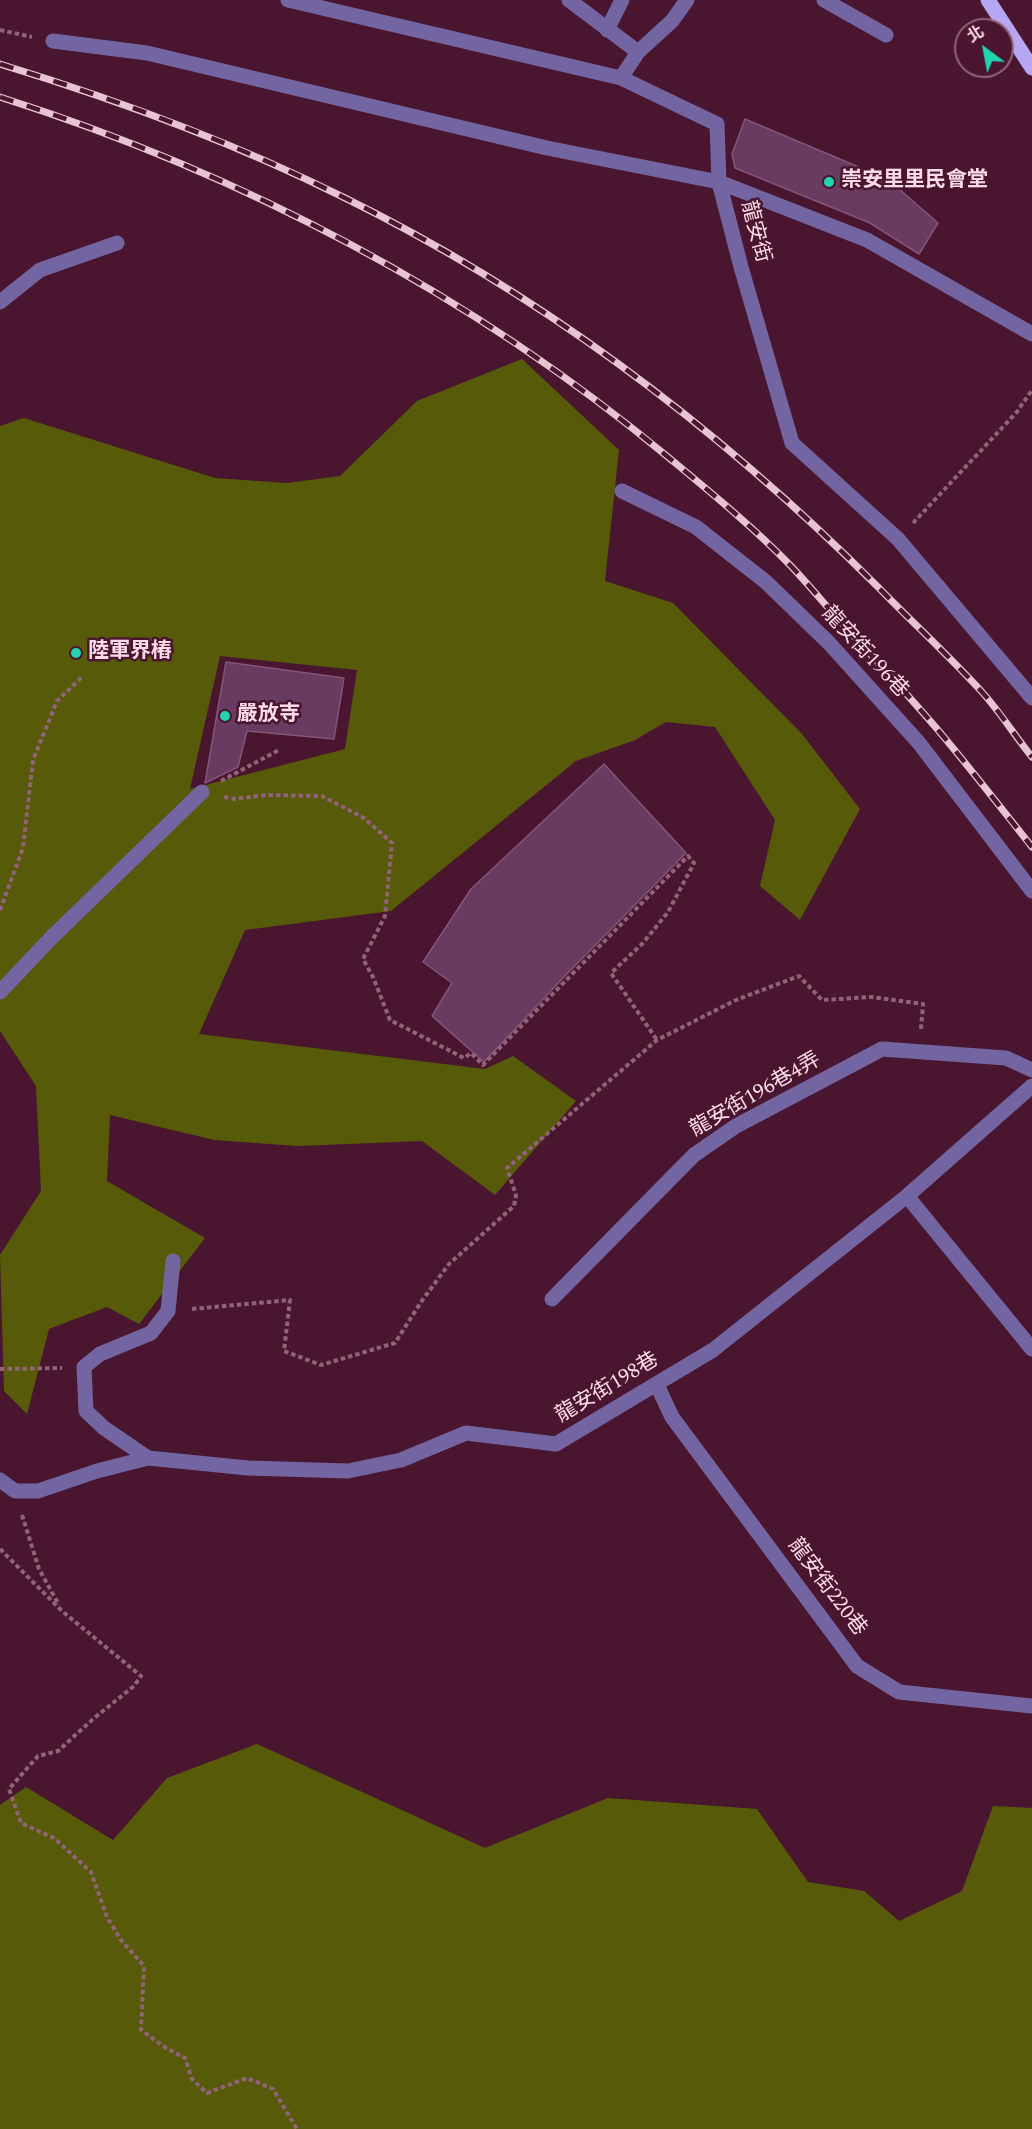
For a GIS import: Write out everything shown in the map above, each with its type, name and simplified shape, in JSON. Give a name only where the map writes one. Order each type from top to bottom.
[{"type":"main road","points":[[988,0],[1032,68]]},
{"type":"lane","name":"龍安街","points":[[288,0],[621,78],[717,124],[719,182],[792,443],[898,539],[1032,698]]},
{"type":"lane","points":[[568,0],[638,52]]},
{"type":"lane","points":[[607,30],[622,0]]},
{"type":"lane","points":[[621,78],[638,52],[672,21],[687,0]]},
{"type":"lane","points":[[824,0],[886,35]]},
{"type":"lane","points":[[53,41],[147,53],[548,148],[719,182],[867,240],[1032,334]]},
{"type":"lane","points":[[0,302],[40,270],[117,243]]},
{"type":"lane","name":"龍安街196巷","points":[[622,491],[696,527],[766,582],[829,643],[919,743],[1032,891]]},
{"type":"lane","points":[[0,992],[52,937],[202,792]]},
{"type":"lane","name":"龍安街196巷4弄","points":[[552,1299],[694,1155],[736,1126],[882,1049],[1006,1058],[1032,1070]]},
{"type":"lane","name":"龍安街198巷","points":[[15,1491],[38,1491],[97,1471],[148,1458],[248,1468],[348,1470],[401,1460],[466,1433],[556,1444],[713,1350],[908,1196],[1032,1086]]},
{"type":"lane","points":[[908,1196],[1032,1349]]},
{"type":"lane","points":[[148,1458],[104,1428],[86,1411],[84,1367],[100,1354],[151,1333],[168,1311],[172,1261]]},
{"type":"lane","name":"龍安街220巷","points":[[657,1385],[672,1417],[857,1666],[899,1692],[1032,1706]]},
{"type":"lane","points":[[0,1480],[15,1491]]},
{"type":"path","points":[[0,30],[53,41]]},
{"type":"path","points":[[898,539],[1016,412],[1032,390]]},
{"type":"path","points":[[0,910],[23,848],[33,760],[57,701],[82,677]]},
{"type":"path","points":[[202,792],[279,750]]},
{"type":"path","points":[[202,792],[234,799],[266,795],[322,796],[364,818],[392,843],[385,916],[363,958],[390,1020],[464,1058],[471,1053],[483,1065],[688,856],[694,863],[668,912],[643,943],[611,973],[657,1040]]},
{"type":"path","points":[[168,1311],[290,1300],[284,1351],[321,1365],[395,1343],[449,1264],[514,1206],[516,1195],[507,1168],[657,1040],[736,1000],[800,976],[822,1000],[871,997],[923,1004],[919,1053]]},
{"type":"path","points":[[0,1369],[84,1367]]},
{"type":"path","points":[[15,1491],[39,1569],[62,1611]]},
{"type":"path","points":[[0,1549],[62,1611],[141,1676],[134,1686],[58,1751],[38,1756],[9,1789],[21,1823],[54,1838],[91,1872],[107,1917],[122,1940],[144,1966],[141,2030],[185,2058],[192,2079],[207,2093],[247,2078],[273,2089],[297,2129]]},
{"type":"shaded area","points":[[522,359],[619,450],[605,581],[673,603],[802,734],[860,809],[800,920],[760,886],[775,820],[715,727],[666,722],[635,740],[576,761],[391,911],[245,930],[199,1034],[485,1069],[513,1056],[576,1101],[495,1195],[422,1141],[297,1146],[214,1140],[110,1115],[107,1181],[205,1238],[139,1324],[107,1307],[49,1329],[27,1414],[4,1391],[0,1255],[41,1191],[36,1086],[0,1031],[0,426],[24,418],[215,478],[287,483],[340,476],[417,401]],"holes":[[[220,656],[357,670],[345,749],[190,789]]]},
{"type":"shaded area","points":[[257,1744],[485,1848],[608,1798],[757,1809],[808,1882],[864,1891],[899,1921],[962,1891],[993,1806],[1032,1808],[1032,2129],[0,2129],[0,1805],[26,1787],[113,1840],[167,1778]]},
{"type":"building","name":"崇安里里民會堂","points":[[745,119],[880,176],[898,188],[938,223],[919,254],[870,223],[735,168],[732,154]]},
{"type":"building","points":[[226,662],[344,678],[334,739],[247,731],[238,767],[205,783]]},
{"type":"building","points":[[604,764],[686,853],[484,1062],[432,1016],[452,983],[423,962],[471,889]]},
{"type":"railway","points":[[0,64],[174,123],[302,177],[417,235],[489,277],[559,322],[627,370],[693,421],[819,530],[982,692],[1032,757]]},
{"type":"railway","points":[[0,97],[90,128],[179,163],[266,202],[351,245],[434,292],[515,343],[593,398],[715,496],[790,565],[938,730],[1032,847]]},
{"type":"place","name":"崇安里里民會堂","points":[[829,182]]},
{"type":"place","name":"陸軍界樁","points":[[76,653]]},
{"type":"place","name":"嚴放寺","points":[[225,716]]}]
